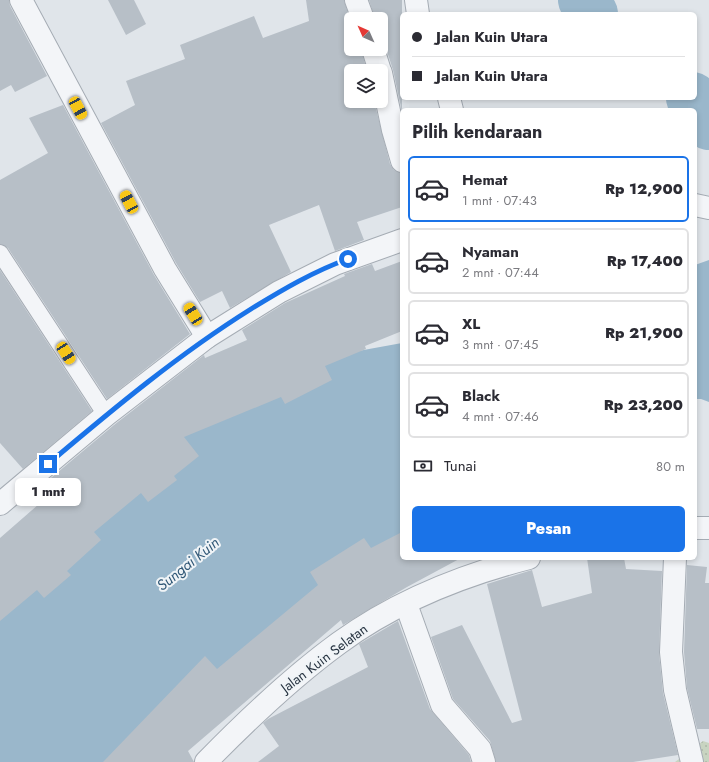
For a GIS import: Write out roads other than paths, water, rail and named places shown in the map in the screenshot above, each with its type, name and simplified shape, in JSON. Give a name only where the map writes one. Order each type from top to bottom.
[{"type":"street","points":[[21,0],[165,269],[207,337]]},
{"type":"street","points":[[356,0],[360,12]]},
{"type":"street","points":[[416,0],[418,12]]},
{"type":"street","points":[[388,106],[400,154]]},
{"type":"street","points":[[697,205],[709,208]]},
{"type":"street","points":[[0,504],[106,415],[207,337],[279,292],[335,264],[400,241]]},
{"type":"street","points":[[697,528],[709,528]]},
{"type":"street","name":"Jalan Kuin Selatan","points":[[206,762],[250,716],[340,642],[380,617],[449,584],[496,566],[521,560]]},
{"type":"street","points":[[675,560],[671,652],[675,690],[692,762]]},
{"type":"street","points":[[406,604],[442,705],[480,749],[484,762]]},
{"type":"lane","points":[[0,253],[106,415]]},
{"type":"water","points":[[709,260],[709,402],[697,399],[697,264]]},
{"type":"water","name":"Sungai Kuin","points":[[400,343],[400,560],[171,762],[0,762],[0,545],[188,382]]},
{"type":"waterway","points":[[584,0],[591,12]]},
{"type":"waterway","points":[[693,100],[709,124]]}]
